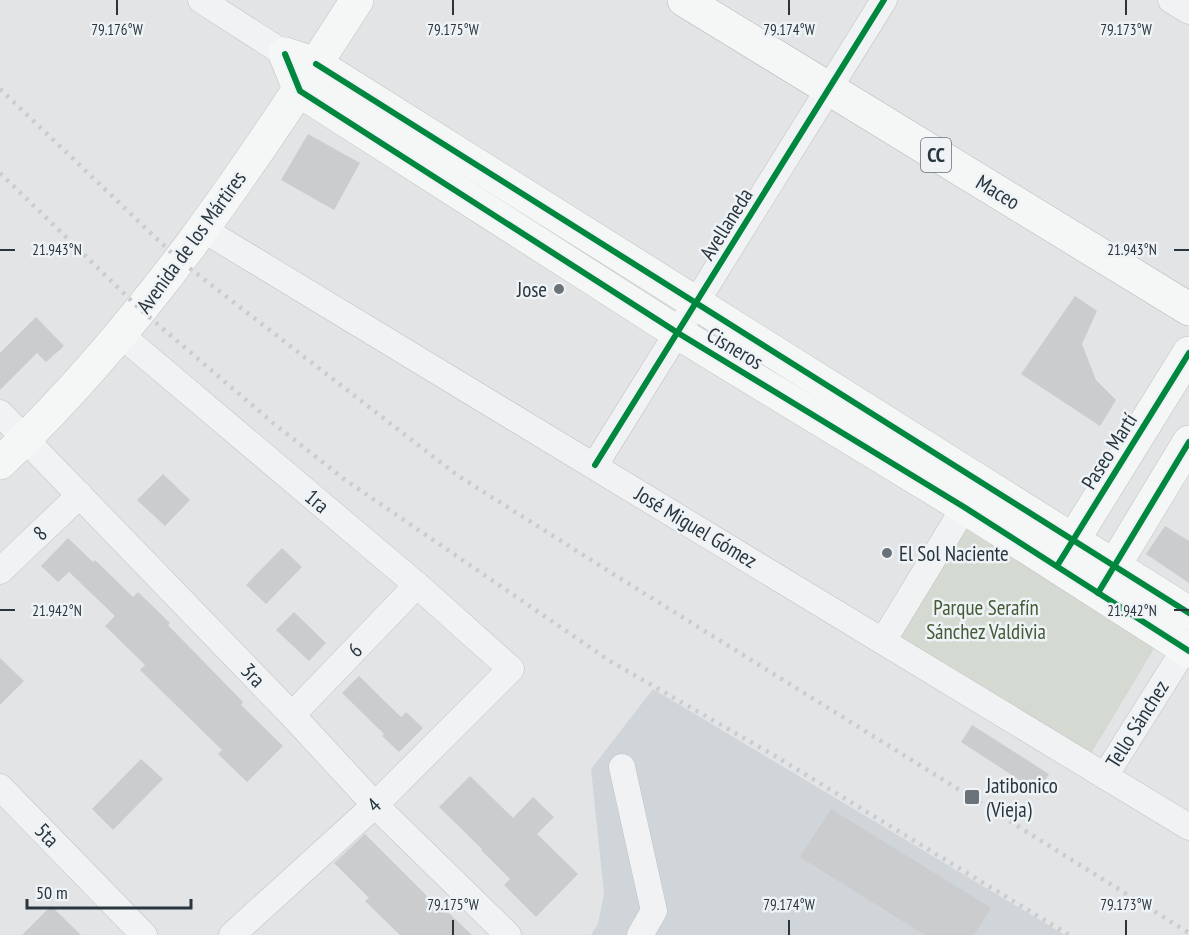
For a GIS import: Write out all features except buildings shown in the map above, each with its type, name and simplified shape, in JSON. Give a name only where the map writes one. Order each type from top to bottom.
[{"type":"main road","name":"Avenida de los Mártires","points":[[0,464],[25,440],[121,335],[300,91],[357,0]]},
{"type":"main road","name":"Maceo","points":[[684,0],[1189,309]]},
{"type":"main road","name":"Cisneros","points":[[285,54],[316,64],[696,303],[972,495],[1105,580],[1188,647]]},
{"type":"main road","points":[[285,54],[300,91]]},
{"type":"main road","name":"Cisneros","points":[[300,91],[678,333],[972,495]]},
{"type":"main road","name":"Paseo Martí","points":[[1065,553],[1189,353]]},
{"type":"main road","points":[[1105,580],[1189,442]]},
{"type":"main road","name":"Cisneros","points":[[1105,580],[1189,613]]},
{"type":"street","name":"Cisneros","points":[[201,0],[285,54]]},
{"type":"street","name":"Avellaneda","points":[[595,465],[884,0]]},
{"type":"street","points":[[1171,0],[1189,10]]},
{"type":"street","name":"José Miguel Gómez","points":[[201,228],[1189,827]]},
{"type":"street","name":"1ra","points":[[121,335],[417,585],[511,669]]},
{"type":"street","name":"3ra","points":[[0,413],[292,715],[375,805],[508,935]]},
{"type":"street","name":"8","points":[[0,571],[80,495]]},
{"type":"street","points":[[883,641],[972,495]]},
{"type":"street","name":"6","points":[[292,715],[417,585]]},
{"type":"street","name":"Tello Sánchez","points":[[1105,776],[1188,647]]},
{"type":"street","name":"4","points":[[232,935],[375,805],[511,669]]},
{"type":"street","points":[[622,767],[654,911],[640,935]]},
{"type":"street","name":"5ta","points":[[0,787],[144,935]]},
{"type":"shaded area","points":[[653,689],[1065,935],[591,935],[598,924],[604,894],[591,769]]},
{"type":"green space","name":"Parque Serafín Sánchez Valdivia","points":[[966,529],[1155,647],[1089,757],[893,640]]},
{"type":"railway","points":[[0,89],[179,260],[457,475],[1189,933]]},
{"type":"railway","points":[[0,173],[141,310],[273,423],[344,479],[610,661],[775,756],[1069,935]]},
{"type":"cycle path","points":[[595,465],[884,0]]},
{"type":"cycle path","points":[[285,54],[300,91],[678,333],[964,507],[1189,651]]},
{"type":"cycle path","points":[[316,64],[1189,613]]},
{"type":"cycle path","points":[[1057,566],[1189,353]]},
{"type":"cycle path","points":[[1098,593],[1189,442]]},
{"type":"place","name":"Jose","points":[[559,289]]},
{"type":"place","name":"El Sol Naciente","points":[[887,553]]},
{"type":"place","name":"Jatibonico (Vieja)","points":[[972,797]]}]
